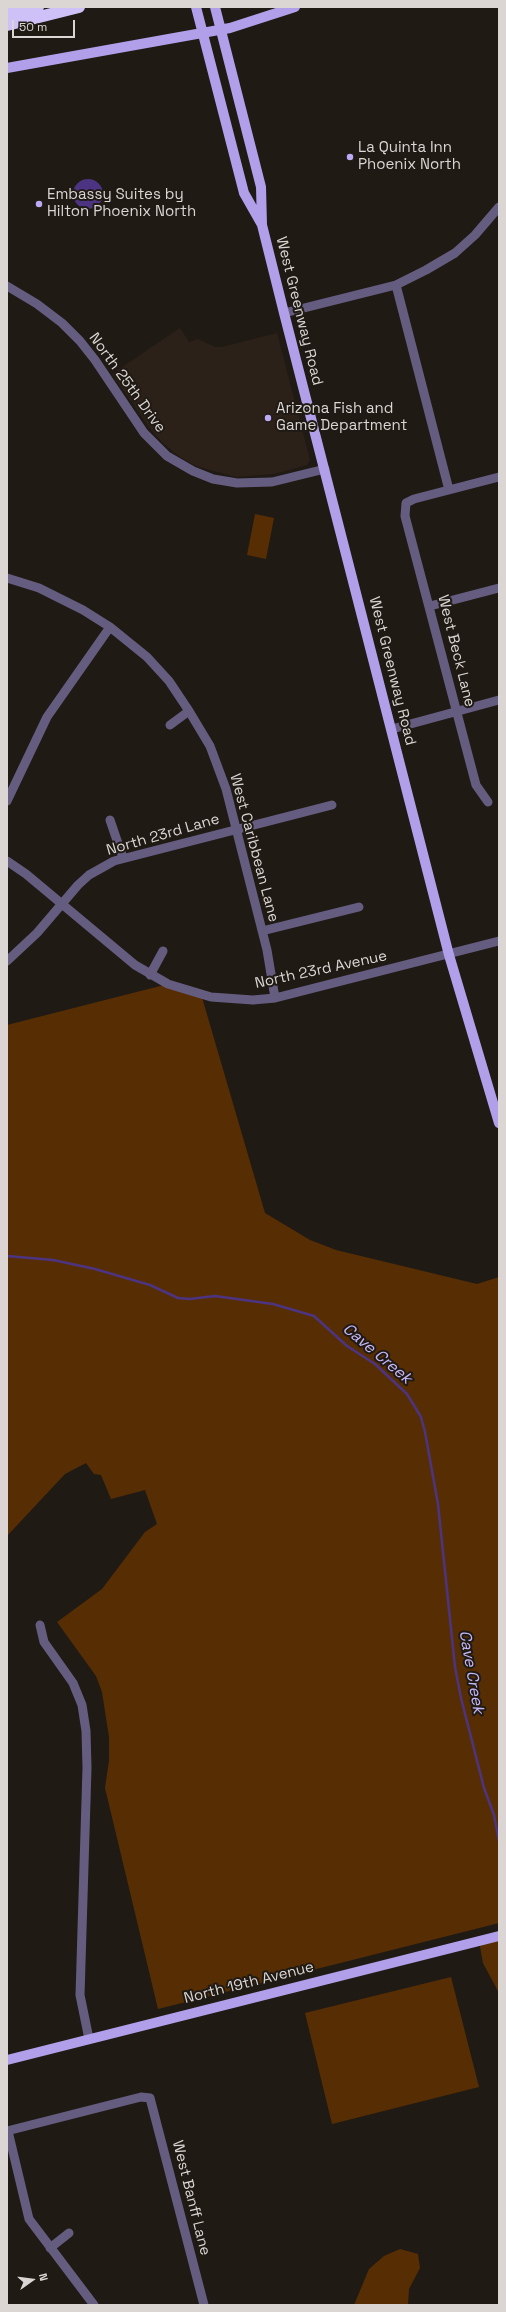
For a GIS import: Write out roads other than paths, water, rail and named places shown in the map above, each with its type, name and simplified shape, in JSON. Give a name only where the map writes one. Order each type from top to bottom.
[{"type":"highway","points":[[7,14],[38,7]]},
{"type":"highway","points":[[7,24],[79,7]]},
{"type":"main road","name":"West Greenway Road","points":[[196,7],[244,193],[262,225]]},
{"type":"main road","name":"West Greenway Road","points":[[215,7],[261,187],[262,225],[284,313],[449,955],[499,1123]]},
{"type":"main road","points":[[7,68],[221,30],[295,7]]},
{"type":"main road","name":"North 19th Avenue","points":[[7,2060],[499,1936]]},
{"type":"street","points":[[284,313],[396,285],[443,261],[455,253],[475,235],[499,207]]},
{"type":"street","points":[[396,285],[448,490],[499,477]]},
{"type":"street","name":"North 25th Drive","points":[[7,286],[37,304],[62,323],[80,341],[95,360],[144,433],[167,456],[200,473],[221,481],[237,483],[272,482],[325,469]]},
{"type":"street","name":"West Beck Lane","points":[[448,490],[414,499],[406,503],[405,516],[430,606],[476,785],[488,802]]},
{"type":"street","name":"West Caribbean Lane","points":[[7,578],[46,591],[110,626],[147,657],[169,681],[189,711],[210,746],[226,789],[262,931],[275,998]]},
{"type":"street","points":[[430,606],[499,588]]},
{"type":"street","points":[[7,801],[47,717],[110,626]]},
{"type":"street","points":[[392,729],[499,700]]},
{"type":"street","points":[[170,724],[189,711]]},
{"type":"street","name":"North 23rd Lane","points":[[7,961],[33,938],[61,904],[89,876],[123,858],[332,804]]},
{"type":"street","points":[[110,820],[123,858]]},
{"type":"street","name":"North 23rd Avenue","points":[[7,861],[121,955],[150,975],[185,991],[211,997],[253,1000],[275,998],[449,955],[499,941]]},
{"type":"street","points":[[262,931],[358,908]]},
{"type":"street","points":[[150,975],[163,951]]},
{"type":"street","points":[[40,1625],[44,1642],[73,1683],[82,1705],[86,1731],[87,1768],[80,1995],[88,2039]]},
{"type":"street","name":"West Banff Lane","points":[[7,2131],[141,2097],[150,2098],[204,2305]]},
{"type":"street","points":[[7,2131],[25,2208],[34,2227],[94,2305]]},
{"type":"street","points":[[50,2248],[69,2233]]},
{"type":"waterway","name":"Cave Creek","points":[[7,1256],[53,1260],[95,1269],[150,1285],[178,1298],[190,1299],[215,1296],[273,1304],[314,1316],[347,1346],[375,1364],[407,1394],[421,1417],[425,1432],[438,1504],[455,1667],[461,1698],[484,1788],[494,1815],[499,1841]]},
{"type":"place","name":"La Quinta Inn Phoenix North","points":[[350,157]]},
{"type":"place","name":"Embassy Suites by Hilton Phoenix North","points":[[39,204]]},
{"type":"place","name":"Arizona Fish and Game Department","points":[[268,418]]}]
